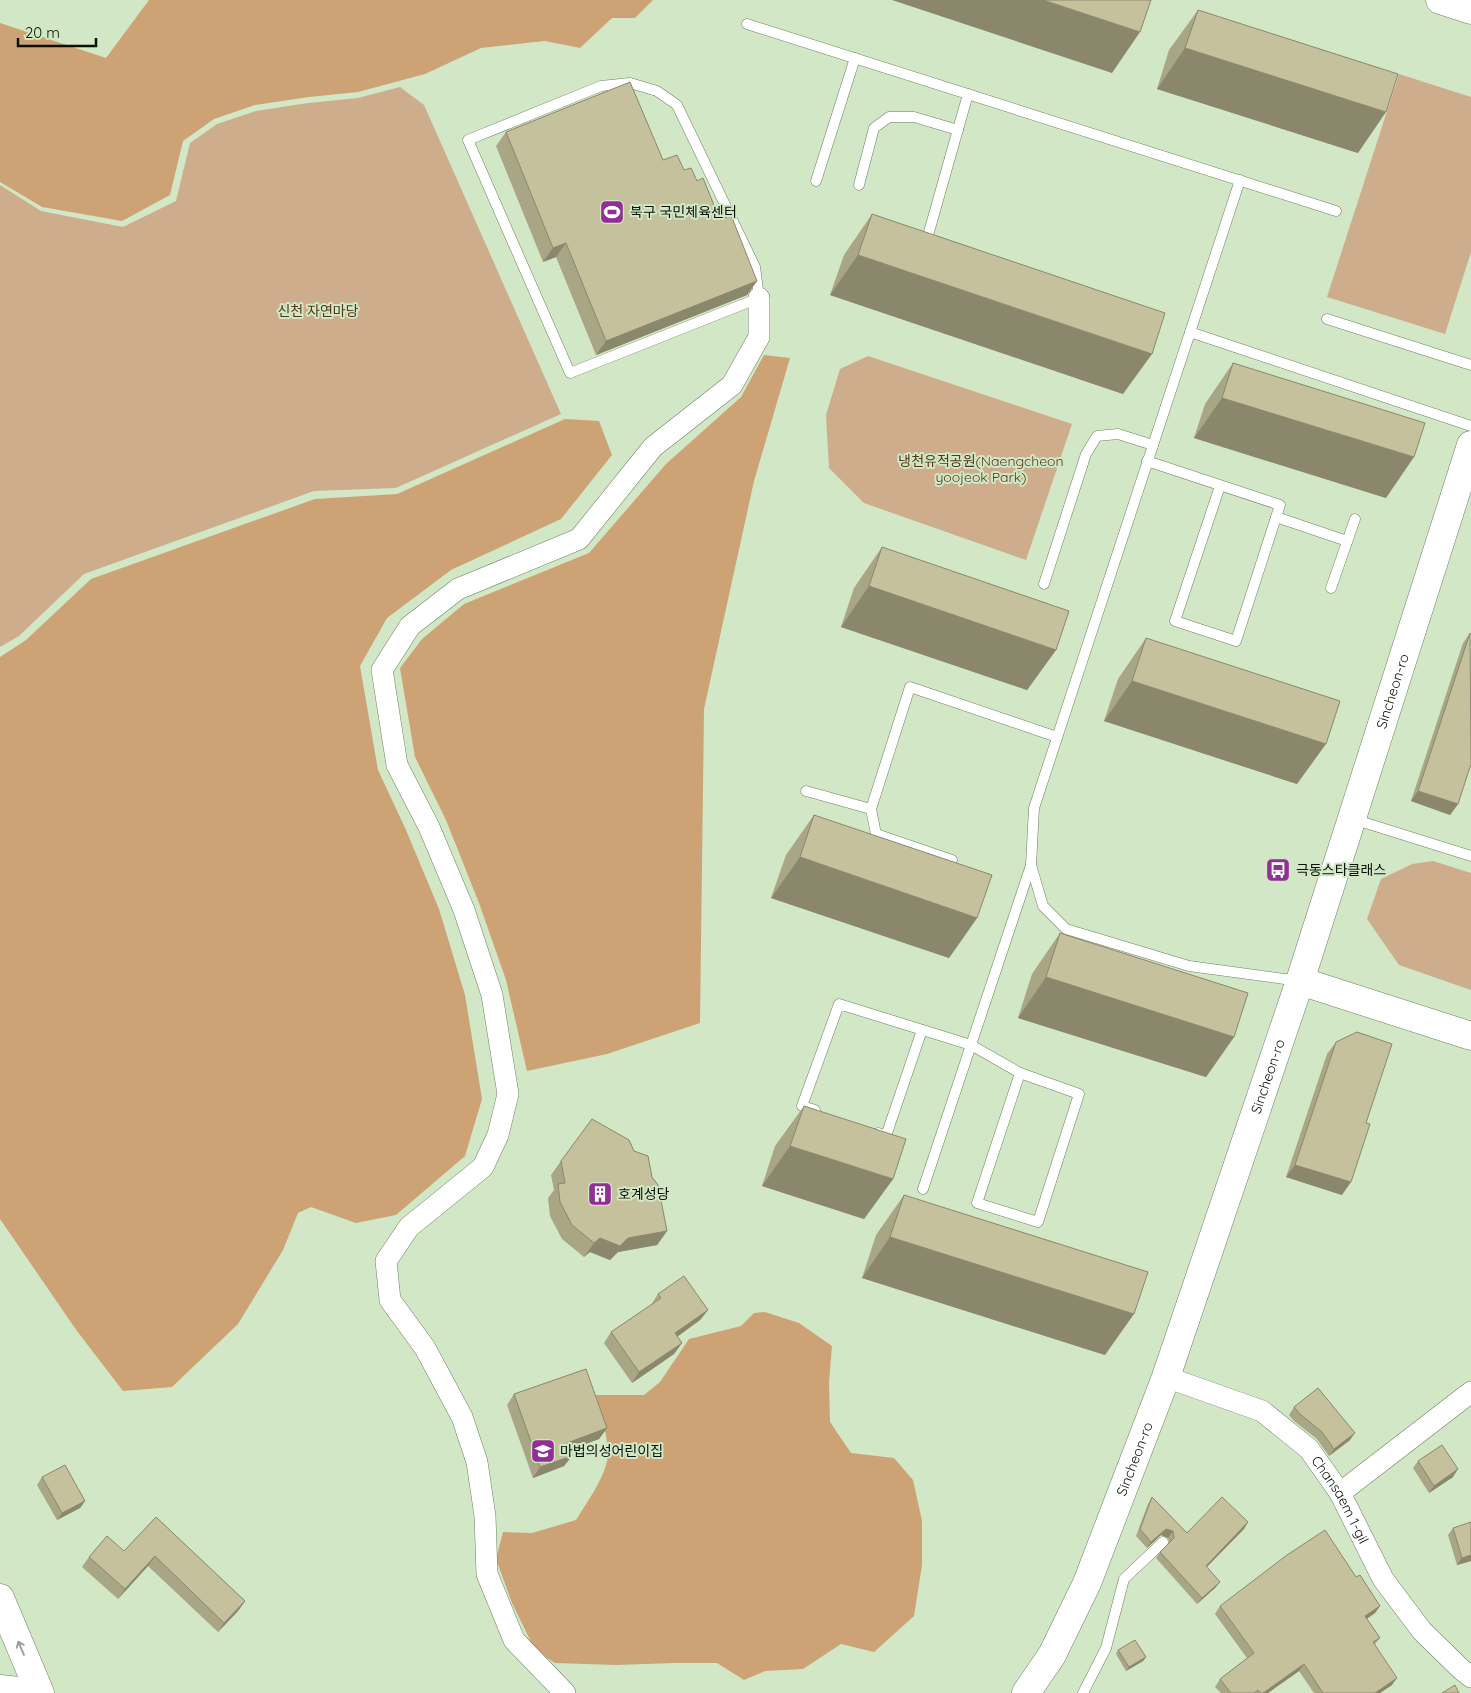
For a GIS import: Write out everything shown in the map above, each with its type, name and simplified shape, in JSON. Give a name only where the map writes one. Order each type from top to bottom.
[{"type":"street","points":[[1440,0],[1471,10]]},
{"type":"street","points":[[565,1693],[514,1640],[487,1574],[485,1516],[477,1462],[462,1418],[424,1348],[390,1300],[386,1261],[409,1227],[483,1167],[498,1135],[508,1094],[492,995],[464,910],[429,826],[397,766],[382,670],[410,626],[458,589],[579,539],[653,447],[732,385],[759,337],[760,298]]},
{"type":"street","name":"Sincheon-ro","points":[[1026,1693],[1052,1655],[1087,1583],[1166,1377],[1300,981],[1471,445]]},
{"type":"street","points":[[1300,981],[1471,1036]]},
{"type":"street","name":"Chansaem 1-gil","points":[[1166,1377],[1262,1412],[1309,1449],[1340,1493],[1383,1579],[1422,1631],[1462,1670],[1471,1676]]},
{"type":"street","points":[[1340,1493],[1471,1392]]},
{"type":"street","points":[[0,1598],[39,1693],[0,1689]]},
{"type":"lane","points":[[747,24],[1336,211]]},
{"type":"lane","points":[[816,181],[855,58]]},
{"type":"lane","points":[[630,83],[657,91],[677,105],[755,267],[760,298],[570,373],[468,140],[601,86],[630,83]]},
{"type":"lane","points":[[927,239],[968,94]]},
{"type":"lane","points":[[859,185],[874,128],[889,118],[914,117],[958,130]]},
{"type":"lane","points":[[923,1189],[1030,864],[1034,808],[1240,180]]},
{"type":"lane","points":[[1327,319],[1471,365]]},
{"type":"lane","points":[[1190,332],[1471,426]]},
{"type":"lane","points":[[1044,584],[1086,454],[1097,436],[1118,434],[1153,445]]},
{"type":"lane","points":[[1147,461],[1280,505],[1236,641],[1175,621],[1220,486]]},
{"type":"lane","points":[[1276,517],[1347,541]]},
{"type":"lane","points":[[1331,588],[1355,519]]},
{"type":"lane","points":[[952,860],[876,834],[871,809],[910,687],[1057,737]]},
{"type":"lane","points":[[806,791],[871,809]]},
{"type":"lane","points":[[1352,818],[1471,856]]},
{"type":"lane","points":[[1030,864],[1044,906],[1066,929],[1189,966],[1300,981]]},
{"type":"lane","points":[[827,1115],[802,1106],[839,1004],[971,1045],[1020,1073],[1079,1094],[1038,1222],[977,1203],[1020,1073]]},
{"type":"lane","points":[[870,1130],[886,1136],[922,1030]]},
{"type":"lane","points":[[1083,1693],[1106,1648],[1124,1579],[1163,1542]]},
{"type":"green space","points":[[1399,74],[1471,97],[1471,252],[1445,334],[1327,297]]},
{"type":"green space","name":"신천 자연마당","points":[[400,87],[424,105],[561,414],[396,488],[314,491],[84,574],[19,636],[0,647],[0,185],[41,211],[123,227],[176,201],[190,143],[217,124],[256,111],[358,98]]},
{"type":"green space","name":"냉천유적공원(Naengcheon yoojeok Park)","points":[[868,356],[1072,424],[1026,560],[864,503],[829,468],[826,415],[840,369]]},
{"type":"green space","points":[[1433,861],[1471,873],[1471,990],[1399,965],[1367,919],[1381,879],[1412,864]]},
{"type":"shaded area","points":[[149,0],[653,0],[635,18],[612,18],[580,48],[545,41],[481,48],[425,74],[358,92],[255,105],[214,119],[183,141],[170,195],[122,221],[42,207],[0,182],[0,23],[106,58]]},
{"type":"shaded area","points":[[764,355],[790,358],[754,481],[704,709],[700,1023],[607,1054],[527,1071],[506,980],[479,903],[446,820],[415,757],[400,668],[422,639],[464,604],[589,553],[666,464],[741,397]]},
{"type":"shaded area","points":[[565,419],[599,421],[612,455],[561,519],[451,570],[387,618],[360,666],[378,770],[406,830],[439,909],[465,995],[482,1099],[465,1156],[396,1215],[356,1223],[311,1207],[298,1213],[283,1250],[238,1324],[172,1387],[123,1391],[77,1331],[0,1219],[0,657],[26,640],[91,579],[315,499],[397,494]]},
{"type":"shaded area","points":[[765,1312],[799,1323],[832,1346],[829,1382],[830,1422],[851,1453],[894,1458],[913,1480],[922,1521],[922,1565],[914,1616],[874,1652],[841,1644],[803,1669],[765,1671],[744,1680],[717,1663],[616,1665],[555,1663],[535,1650],[512,1603],[496,1559],[503,1532],[532,1533],[576,1520],[598,1484],[607,1461],[606,1436],[596,1395],[644,1395],[660,1382],[689,1339],[741,1326],[754,1313]]},
{"type":"building","points":[[1043,0],[1151,0],[1140,32]]},
{"type":"building","points":[[1198,10],[1398,74],[1386,112],[1185,48]]},
{"type":"building","name":"북구 국민체육센터","points":[[630,82],[663,160],[677,155],[684,170],[691,168],[697,181],[703,178],[720,220],[731,215],[757,281],[606,341],[566,243],[553,248],[506,132]]},
{"type":"building","points":[[872,214],[1165,313],[1152,354],[858,255]]},
{"type":"building","points":[[1233,363],[1425,423],[1414,457],[1222,398]]},
{"type":"building","points":[[882,547],[1069,611],[1056,650],[869,586]]},
{"type":"building","points":[[1470,633],[1471,764],[1458,804],[1418,791]]},
{"type":"building","points":[[1146,638],[1340,701],[1326,744],[1132,681]]},
{"type":"building","points":[[814,815],[992,875],[977,918],[800,857]]},
{"type":"building","points":[[1060,933],[1248,993],[1234,1037],[1046,977]]},
{"type":"building","points":[[1357,1032],[1392,1044],[1366,1123],[1370,1124],[1351,1182],[1295,1165],[1336,1042]]},
{"type":"building","points":[[804,1106],[906,1139],[893,1179],[790,1146]]},
{"type":"building","name":"호계성당","points":[[592,1119],[629,1140],[634,1151],[648,1156],[652,1177],[658,1185],[667,1231],[628,1238],[620,1246],[600,1238],[594,1243],[572,1225],[560,1202],[558,1184],[565,1183],[561,1161]]},
{"type":"building","points":[[904,1195],[1148,1272],[1134,1314],[890,1237]]},
{"type":"building","points":[[684,1276],[708,1310],[675,1333],[682,1343],[639,1372],[611,1332],[661,1298],[658,1294]]},
{"type":"building","points":[[586,1369],[607,1428],[567,1443],[572,1456],[540,1467],[514,1394]]},
{"type":"building","points":[[1318,1388],[1355,1433],[1334,1449],[1322,1432],[1294,1407]]},
{"type":"building","points":[[1442,1445],[1458,1469],[1434,1486],[1418,1461]]},
{"type":"building","points":[[65,1465],[85,1501],[62,1513],[42,1477]]},
{"type":"building","points":[[1152,1497],[1187,1533],[1222,1497],[1248,1522],[1206,1566],[1220,1582],[1202,1598],[1160,1552],[1174,1538],[1173,1531],[1166,1529],[1151,1542],[1140,1529]]},
{"type":"building","points":[[156,1517],[245,1601],[224,1623],[155,1556],[125,1589],[89,1557],[107,1536],[124,1551]]},
{"type":"building","points":[[1471,1522],[1471,1555],[1462,1558],[1453,1528]]},
{"type":"building","points":[[1325,1530],[1356,1577],[1360,1575],[1380,1606],[1365,1616],[1380,1638],[1373,1642],[1397,1678],[1375,1693],[1323,1693],[1304,1664],[1263,1693],[1258,1690],[1254,1693],[1231,1693],[1220,1679],[1254,1653],[1220,1606],[1287,1555]]},
{"type":"building","points":[[1135,1640],[1146,1657],[1129,1667],[1118,1650]]},
{"type":"building","points":[[1455,1685],[1459,1693],[1442,1693]]},
{"type":"place","name":"북구 국민체육센터","points":[[612,212]]},
{"type":"place","name":"극동스타클래스","points":[[1278,870]]},
{"type":"place","name":"호계성당","points":[[600,1194]]},
{"type":"place","name":"마법의성어린이집","points":[[543,1451]]}]
